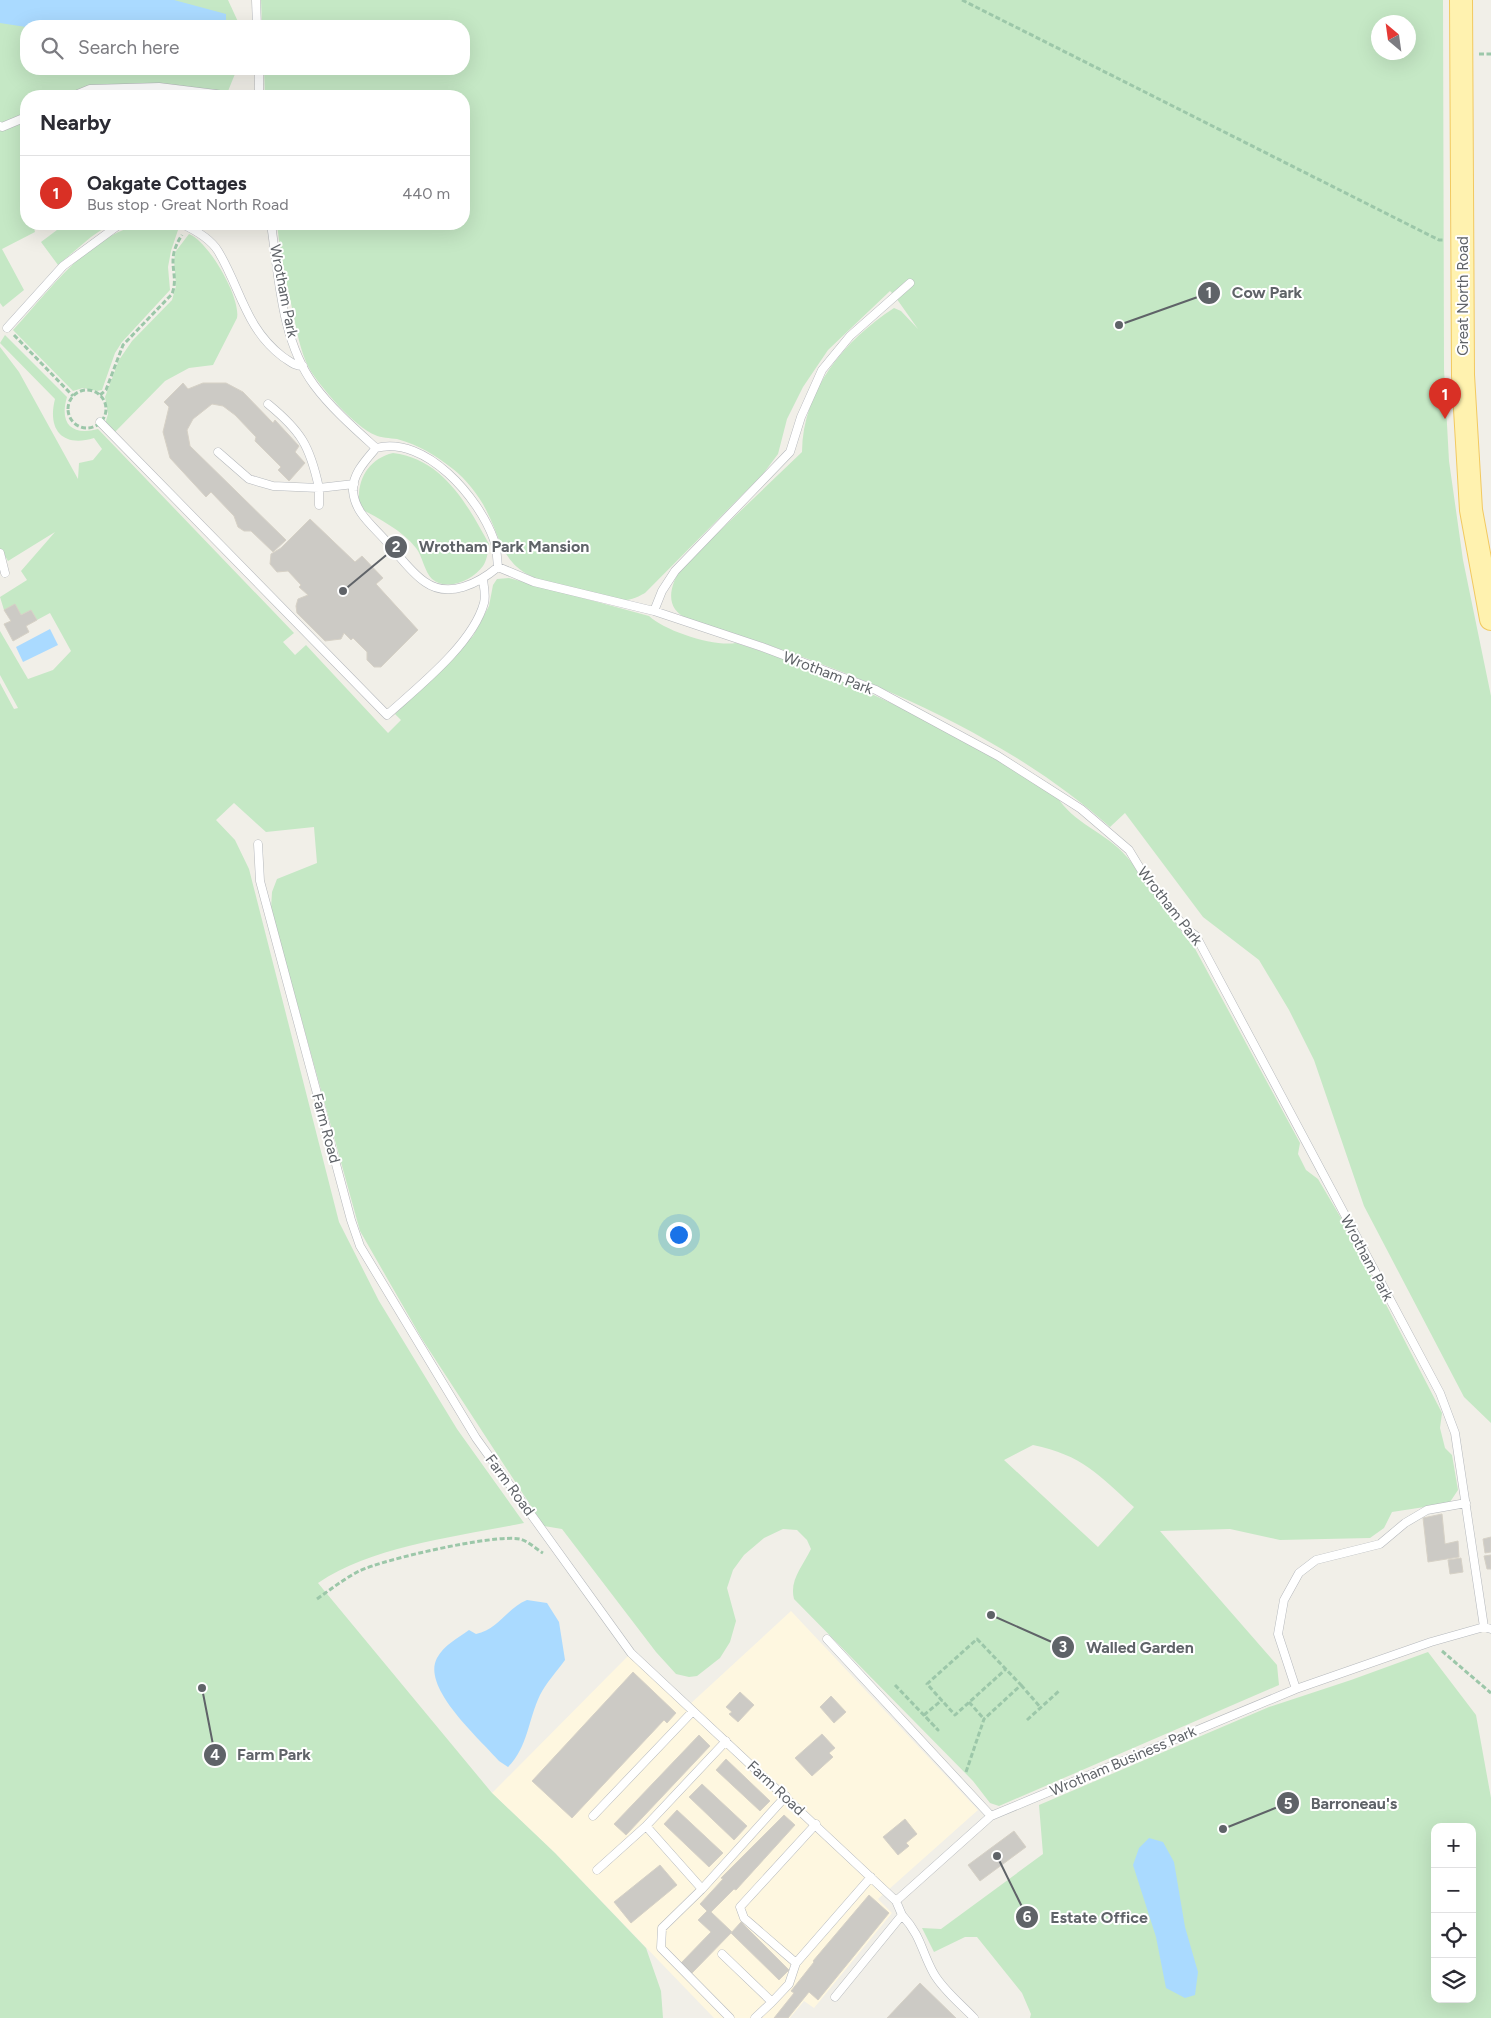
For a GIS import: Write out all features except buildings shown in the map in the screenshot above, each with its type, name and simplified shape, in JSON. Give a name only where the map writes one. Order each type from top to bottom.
[{"type":"main road","name":"Great North Road","points":[[1461,0],[1463,375],[1471,510],[1491,619]]},
{"type":"lane","points":[[256,0],[257,20]]},
{"type":"lane","points":[[258,75],[260,90]]},
{"type":"lane","points":[[86,90],[90,88],[159,87],[183,90]]},
{"type":"lane","points":[[0,126],[2,127],[20,120]]},
{"type":"lane","points":[[7,328],[63,266],[112,230]]},
{"type":"lane","points":[[193,230],[207,238],[217,250],[257,332],[282,356],[296,366],[304,366]]},
{"type":"lane","name":"Wrotham Park","points":[[272,230],[286,320],[298,356],[314,385],[376,448]]},
{"type":"lane","points":[[654,612],[662,591],[675,571],[790,452],[800,417],[822,370],[850,336],[910,283]]},
{"type":"lane","points":[[268,404],[282,416],[306,444],[318,488],[319,505]]},
{"type":"lane","points":[[100,422],[387,716],[428,678],[473,630],[484,602],[483,580]]},
{"type":"lane","points":[[401,446],[425,457],[445,471],[464,489],[480,512],[494,541],[498,567],[483,580],[468,586],[446,589],[426,583],[358,511],[353,489],[358,469],[376,448],[401,446]]},
{"type":"lane","points":[[218,452],[248,480],[273,486],[318,488],[354,484]]},
{"type":"lane","points":[[0,553],[5,574]]},
{"type":"lane","name":"Wrotham Park","points":[[498,567],[534,582],[654,612],[762,647],[876,690],[998,756],[1081,810],[1129,850],[1143,873],[1185,928],[1196,936],[1440,1393],[1455,1433],[1487,1628]]},
{"type":"lane","name":"Farm Road","points":[[258,844],[260,881],[351,1220],[360,1246],[476,1438],[631,1653],[816,1824],[896,1901]]},
{"type":"lane","points":[[1296,1689],[1278,1634],[1284,1600],[1299,1573],[1316,1560],[1380,1544],[1405,1523],[1427,1510],[1466,1503]]},
{"type":"lane","name":"Wrotham Business Park","points":[[991,1816],[1296,1689],[1431,1642],[1487,1628]]},
{"type":"lane","points":[[827,1638],[991,1816],[896,1901],[902,1915],[919,1936],[934,1973],[941,1984],[974,2018]]},
{"type":"lane","points":[[593,1816],[693,1711]]},
{"type":"lane","points":[[597,1870],[646,1826],[726,1741]]},
{"type":"lane","points":[[730,2018],[661,1948],[662,1928],[702,1889],[786,1796]]},
{"type":"lane","points":[[796,1963],[744,1918],[740,1907],[816,1824]]},
{"type":"lane","points":[[646,1826],[702,1889]]},
{"type":"lane","points":[[756,2018],[789,1984],[796,1963],[871,1877]]},
{"type":"lane","points":[[834,1997],[902,1915]]},
{"type":"lane","points":[[722,1954],[772,2002]]},
{"type":"path","points":[[962,0],[1439,240],[1463,240]]},
{"type":"path","points":[[100,396],[106,390],[123,345],[172,294],[175,287],[172,263],[174,251],[183,230]]},
{"type":"path","points":[[7,328],[73,396]]},
{"type":"path","points":[[83,390],[95,392],[100,396],[105,406],[104,418],[88,428],[76,425],[71,420],[68,408],[73,396],[83,390]]},
{"type":"path","points":[[317,1599],[344,1580],[379,1563],[464,1545],[505,1539],[521,1540],[545,1555]]},
{"type":"path","points":[[1006,1669],[955,1714],[927,1684],[977,1639],[1022,1685],[1041,1708]]},
{"type":"path","points":[[1431,1642],[1491,1693]]},
{"type":"path","points":[[895,1685],[938,1730],[924,1715],[942,1700]]},
{"type":"path","points":[[962,1784],[984,1719],[1022,1685]]},
{"type":"path","points":[[1027,1720],[1059,1691]]},
{"type":"path","points":[[969,1702],[984,1719]]},
{"type":"shaded area","points":[[791,1611],[978,1810],[878,1899],[892,1913],[814,2008],[804,2001],[790,2018],[714,2018],[555,1853],[492,1793],[631,1653],[689,1705]]},
{"type":"green space","points":[[0,0],[228,0],[237,20],[20,20],[20,75],[235,75],[228,90],[20,90],[20,230],[34,230],[35,232],[2,249],[24,290],[3,307],[0,303]]},
{"type":"green space","points":[[261,0],[1443,0],[1444,369],[1449,461],[1463,560],[1491,696],[1491,1423],[1464,1397],[1364,1206],[1314,1060],[1289,1010],[1259,960],[1203,917],[1125,813],[1110,827],[1065,790],[1016,757],[964,728],[910,701],[855,677],[743,636],[688,619],[675,609],[671,596],[672,588],[682,567],[802,452],[804,429],[818,387],[843,351],[876,321],[894,308],[901,311],[918,329],[890,291],[828,350],[803,387],[787,419],[778,454],[763,474],[645,593],[630,599],[610,599],[560,586],[523,572],[507,555],[482,502],[458,473],[420,447],[405,441],[377,436],[367,431],[339,406],[314,376],[303,355],[299,341],[278,230],[470,230],[470,90],[265,90],[264,75],[470,75],[470,20],[262,20]]},
{"type":"green space","points":[[57,230],[101,230],[58,265],[41,242]]},
{"type":"green space","points":[[122,230],[178,230],[168,267],[170,290],[122,342],[115,353],[102,390],[97,391],[83,388],[73,391],[13,330],[71,266],[104,240]]},
{"type":"green space","points":[[189,234],[206,248],[222,272],[234,298],[237,318],[213,365],[189,368],[165,381],[114,433],[105,424],[108,414],[105,397],[119,360],[132,341],[172,300],[176,286],[174,260],[176,251]]},
{"type":"green space","points":[[5,335],[67,397],[65,414],[66,421],[70,426],[81,431],[98,429],[294,633],[283,642],[295,655],[306,645],[388,733],[401,720],[395,714],[473,636],[489,606],[493,585],[497,579],[509,578],[649,616],[656,622],[690,637],[715,643],[736,643],[834,677],[891,703],[947,732],[1056,795],[1063,805],[1080,821],[1119,848],[1150,886],[1186,938],[1193,945],[1300,1143],[1298,1154],[1306,1170],[1318,1179],[1344,1223],[1442,1413],[1440,1428],[1445,1448],[1452,1455],[1458,1490],[1450,1502],[1392,1512],[1384,1528],[1370,1538],[1280,1540],[1230,1529],[1160,1531],[1277,1665],[1279,1685],[999,1806],[990,1803],[973,1781],[794,1599],[793,1586],[795,1579],[811,1549],[807,1540],[797,1530],[783,1529],[764,1538],[744,1555],[733,1570],[727,1588],[736,1621],[730,1642],[720,1658],[697,1676],[689,1677],[676,1674],[656,1652],[562,1529],[544,1526],[422,1339],[360,1231],[271,909],[272,892],[277,879],[317,863],[314,827],[266,832],[234,803],[216,820],[235,840],[249,869],[339,1222],[379,1301],[457,1429],[524,1523],[444,1538],[391,1551],[340,1570],[318,1583],[492,1793],[555,1853],[646,1948],[661,1991],[663,2018],[0,2018],[0,683],[14,709],[18,708],[0,675],[0,631],[28,679],[53,670],[71,651],[50,613],[37,620],[31,610],[21,615],[4,610],[0,597],[27,580],[21,571],[55,532],[8,561],[0,548],[0,347],[19,372],[78,479],[79,463],[93,460],[102,449],[94,438],[74,440],[60,434],[53,420],[55,399],[0,343]],"holes":[[[1033,1445],[1065,1454],[1089,1468],[1134,1507],[1098,1547],[1004,1460]]]},
{"type":"green space","points":[[393,453],[411,457],[426,464],[440,474],[452,486],[472,514],[489,544],[484,564],[473,576],[459,583],[438,583],[429,576],[416,548],[404,536],[390,525],[360,508],[359,490],[365,473],[376,461]]},
{"type":"green space","points":[[1428,1652],[1476,1715],[1491,1798],[1491,2018],[1030,2018],[1031,2014],[1022,1993],[977,1937],[965,1937],[934,1952],[922,1928],[941,1929],[1043,1854],[1039,1805],[1269,1707]]},
{"type":"water","points":[[0,0],[174,0],[226,14],[226,20],[20,20],[20,26],[0,23]]},
{"type":"water","points":[[50,629],[58,645],[23,662],[16,647]]},
{"type":"water","points":[[527,1600],[547,1603],[559,1622],[565,1660],[540,1695],[520,1751],[508,1767],[499,1761],[455,1712],[437,1684],[434,1670],[437,1658],[451,1642],[469,1630],[476,1634],[484,1632]]},
{"type":"water","points":[[1149,1838],[1163,1842],[1174,1862],[1185,1927],[1198,1972],[1195,1995],[1185,1998],[1166,1988],[1156,1937],[1133,1865],[1139,1848]]},
{"type":"place","name":"Cow Park","points":[[1119,325]]},
{"type":"place","name":"Oakgate Cottages","points":[[1445,419]]},
{"type":"place","name":"Wrotham Park Mansion","points":[[343,591]]},
{"type":"place","name":"Walled Garden","points":[[991,1615]]},
{"type":"place","name":"Farm Park","points":[[202,1688]]},
{"type":"place","name":"Barroneau's","points":[[1223,1829]]},
{"type":"place","name":"Estate Office","points":[[997,1856]]}]
